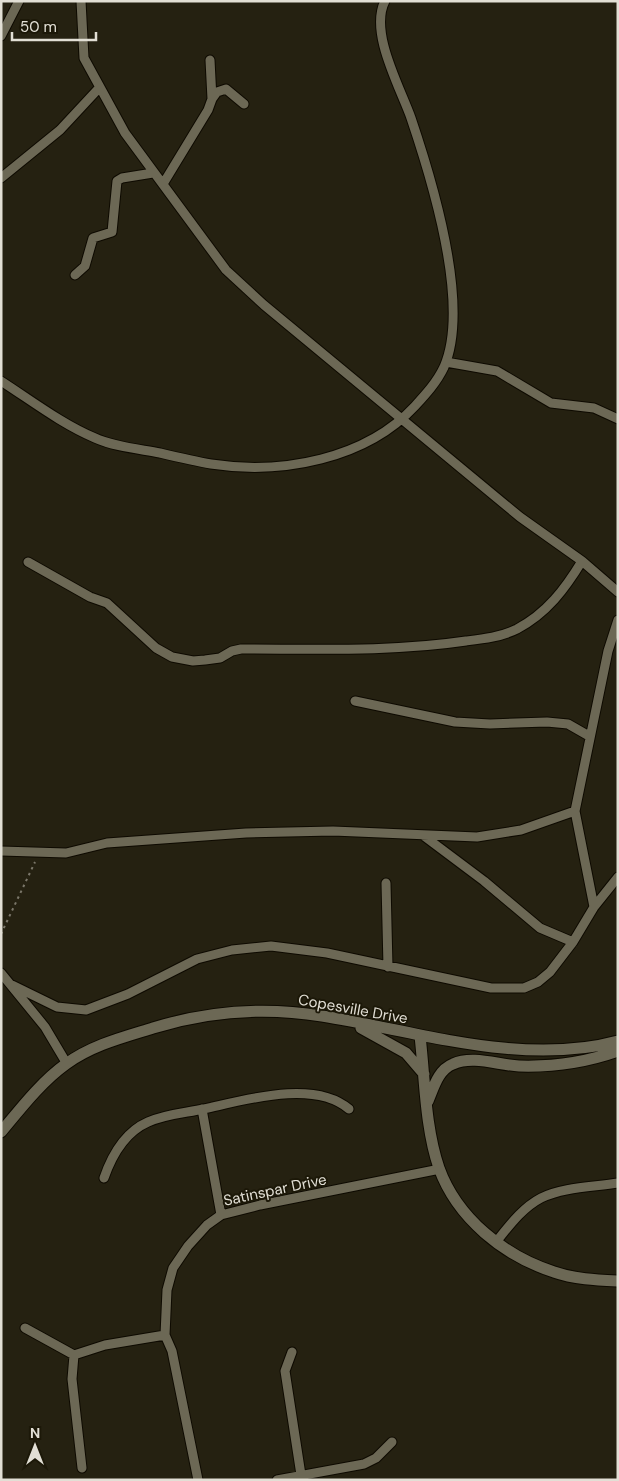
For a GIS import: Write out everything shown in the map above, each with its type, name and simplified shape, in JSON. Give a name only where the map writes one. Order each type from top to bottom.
[{"type":"street","points":[[1,36],[19,1]]},
{"type":"street","points":[[81,1],[84,58],[125,134],[226,270],[244,288],[404,418],[520,517],[582,561],[618,592]]},
{"type":"street","points":[[1,381],[97,439],[213,464],[274,466],[331,457],[366,444],[390,430],[404,418],[435,383],[446,362],[453,320],[453,292],[439,214],[412,120],[381,37],[380,13],[385,1]]},
{"type":"street","points":[[210,60],[212,99]]},
{"type":"street","points":[[1,178],[60,130],[100,87]]},
{"type":"street","points":[[163,184],[217,92],[226,89],[244,104]]},
{"type":"street","points":[[75,275],[85,266],[93,238],[112,232],[117,181],[122,178],[153,173]]},
{"type":"street","points":[[446,362],[498,372],[551,403],[594,408],[618,419]]},
{"type":"street","points":[[28,562],[90,597],[106,603],[156,648],[172,657],[193,661],[220,658],[232,651],[241,649],[404,649],[504,635],[529,623],[543,612],[564,590],[582,561]]},
{"type":"street","points":[[594,907],[576,811],[589,736],[608,651],[618,620]]},
{"type":"street","points":[[355,701],[455,722],[490,724],[547,722],[568,724],[589,736]]},
{"type":"street","points":[[1,851],[44,853],[82,851],[107,843],[246,833],[333,831],[477,837],[500,834],[544,823],[576,811]]},
{"type":"street","points":[[424,836],[484,881],[540,928],[572,942]]},
{"type":"street","points":[[12,986],[57,1007],[86,1010],[128,994],[198,959],[240,949],[271,946],[298,948],[491,988],[524,988],[538,982],[550,972],[594,907],[618,877]]},
{"type":"street","points":[[386,883],[388,967]]},
{"type":"street","points":[[1,973],[45,1027],[67,1064]]},
{"type":"street","name":"Copesville Drive","points":[[1,1132],[30,1097],[67,1064],[99,1046],[178,1020],[225,1012],[290,1012],[349,1021],[420,1036],[511,1048],[574,1048],[618,1041]]},
{"type":"street","points":[[349,1021],[394,1044],[415,1062],[425,1075]]},
{"type":"street","points":[[420,1036],[427,1103],[440,1169],[461,1208],[474,1224],[496,1242],[521,1258],[555,1273],[618,1281]]},
{"type":"street","points":[[427,1103],[441,1073],[452,1064],[460,1062],[519,1066],[544,1065],[588,1060],[618,1051]]},
{"type":"street","points":[[104,1178],[116,1149],[148,1122],[169,1115],[245,1100],[296,1094],[334,1099],[349,1109]]},
{"type":"street","points":[[202,1109],[221,1216]]},
{"type":"street","name":"Satinspar Drive","points":[[198,1480],[172,1351],[166,1336],[167,1290],[174,1268],[188,1246],[207,1225],[221,1216],[260,1205],[440,1169]]},
{"type":"street","points":[[496,1242],[524,1210],[542,1198],[564,1191],[618,1183]]},
{"type":"street","points":[[25,1328],[74,1355],[105,1345],[166,1336]]},
{"type":"street","points":[[292,1352],[285,1371],[301,1475]]},
{"type":"street","points":[[74,1355],[72,1379],[82,1468]]},
{"type":"street","points":[[277,1480],[364,1464],[376,1458],[392,1442]]},
{"type":"path","points":[[1,934],[36,860],[44,853]]}]
